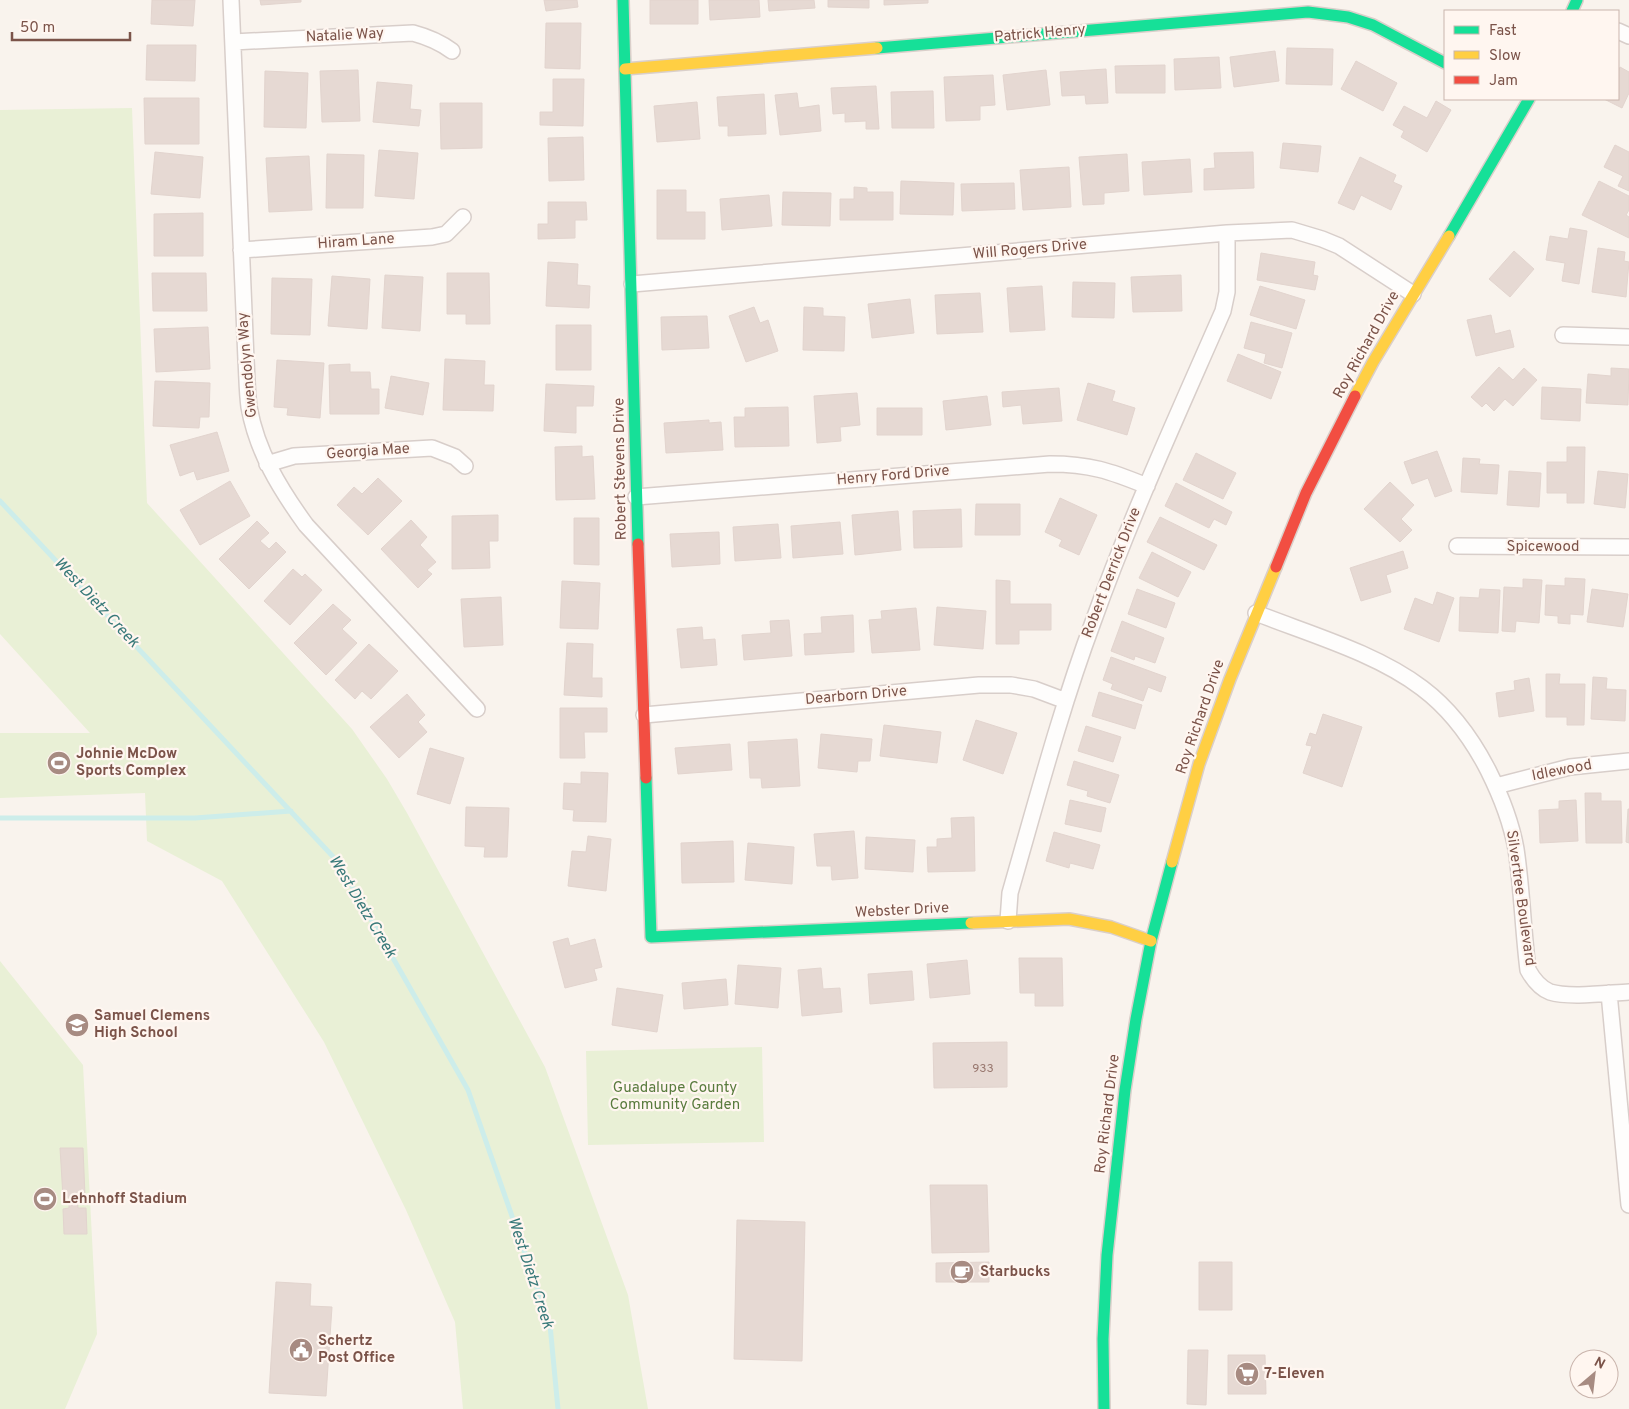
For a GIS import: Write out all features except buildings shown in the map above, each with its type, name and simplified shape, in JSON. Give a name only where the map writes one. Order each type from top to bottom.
[{"type":"street","name":"Gwendolyn Way","points":[[231,0],[249,406],[257,440],[267,464],[285,496],[306,525],[476,708]]},
{"type":"street","name":"Robert Stevens Drive","points":[[623,0],[632,284],[636,497],[651,937]]},
{"type":"street","name":"Patrick Henry","points":[[624,68],[1308,6],[1348,16],[1373,25],[1444,62]]},
{"type":"street","name":"Natalie Way","points":[[233,42],[413,33],[428,36],[441,42],[452,51]]},
{"type":"street","name":"Roy Richard Drive","points":[[1104,1409],[1103,1340],[1107,1255],[1125,1090],[1151,941],[1199,764],[1256,613],[1306,493],[1373,362],[1492,166],[1522,101]]},
{"type":"street","name":"Hiram Lane","points":[[241,250],[432,238],[446,234],[463,217]]},
{"type":"street","name":"Will Rogers Drive","points":[[632,284],[1227,233],[1292,230],[1339,246],[1413,294]]},
{"type":"street","name":"Robert Derrick Drive","points":[[1008,921],[1010,894],[1066,701],[1108,582],[1147,486],[1223,311],[1227,292],[1227,233]]},
{"type":"street","points":[[1564,335],[1629,337]]},
{"type":"street","name":"Georgia Mae","points":[[267,464],[294,456],[432,448],[455,457],[465,466]]},
{"type":"street","name":"Henry Ford Drive","points":[[636,497],[1050,464],[1076,464],[1097,468],[1147,486]]},
{"type":"street","name":"Spicewood","points":[[1457,546],[1629,547]]},
{"type":"street","name":"Silvertree Boulevard","points":[[1256,613],[1350,649],[1385,666],[1422,688],[1444,708],[1468,735],[1496,786],[1507,813],[1516,848],[1528,970],[1535,981],[1548,991],[1561,994],[1629,992]]},
{"type":"street","name":"Dearborn Drive","points":[[644,715],[979,686],[1011,685],[1034,689],[1066,701]]},
{"type":"street","name":"Idlewood","points":[[1496,786],[1570,767],[1629,761]]},
{"type":"street","name":"Webster Drive","points":[[651,937],[1069,919],[1104,924],[1151,941]]},
{"type":"street","points":[[1608,993],[1629,1196]]},
{"type":"green space","points":[[132,108],[147,503],[352,729],[387,779],[407,813],[545,1067],[628,1295],[648,1409],[463,1409],[455,1322],[406,1210],[324,1042],[222,881],[147,841],[145,793],[0,798],[0,733],[90,733],[0,634],[0,110]]},
{"type":"green space","name":"Lehnhoff Stadium","points":[[0,961],[83,1065],[97,1334],[65,1409],[0,1409]]},
{"type":"green space","name":"Guadalupe County Community Garden","points":[[762,1047],[764,1142],[588,1145],[586,1051]]},
{"type":"waterway","name":"West Dietz Creek","points":[[0,501],[339,863],[468,1090],[550,1325],[558,1409]]},
{"type":"waterway","points":[[0,818],[195,818],[291,811]]},
{"type":"traffic: fast","points":[[623,0],[638,544]]},
{"type":"traffic: fast","points":[[1572,10],[1577,0]]},
{"type":"traffic: fast","points":[[877,48],[1308,12],[1348,17],[1373,25],[1444,62]]},
{"type":"traffic: fast","points":[[1449,236],[1528,100]]},
{"type":"traffic: fast","points":[[646,778],[651,937],[971,923]]},
{"type":"traffic: fast","points":[[1104,1409],[1103,1339],[1107,1255],[1125,1090],[1151,941],[1172,862]]},
{"type":"traffic: slow","points":[[625,69],[877,48]]},
{"type":"traffic: slow","points":[[1355,396],[1373,362],[1449,236]]},
{"type":"traffic: slow","points":[[1172,862],[1199,764],[1230,679],[1276,567]]},
{"type":"traffic: slow","points":[[971,923],[1069,919],[1111,927],[1151,941]]},
{"type":"traffic: jam","points":[[1276,567],[1306,493],[1355,396]]},
{"type":"traffic: jam","points":[[638,544],[646,778]]},
{"type":"place","name":"Johnie McDow Sports Complex","points":[[59,763]]},
{"type":"place","name":"Samuel Clemens High School","points":[[77,1025]]},
{"type":"place","name":"Lehnhoff Stadium","points":[[45,1199]]},
{"type":"place","name":"Starbucks","points":[[962,1272]]},
{"type":"place","name":"Schertz Post Office","points":[[301,1350]]},
{"type":"place","name":"7-Eleven","points":[[1247,1374]]}]
